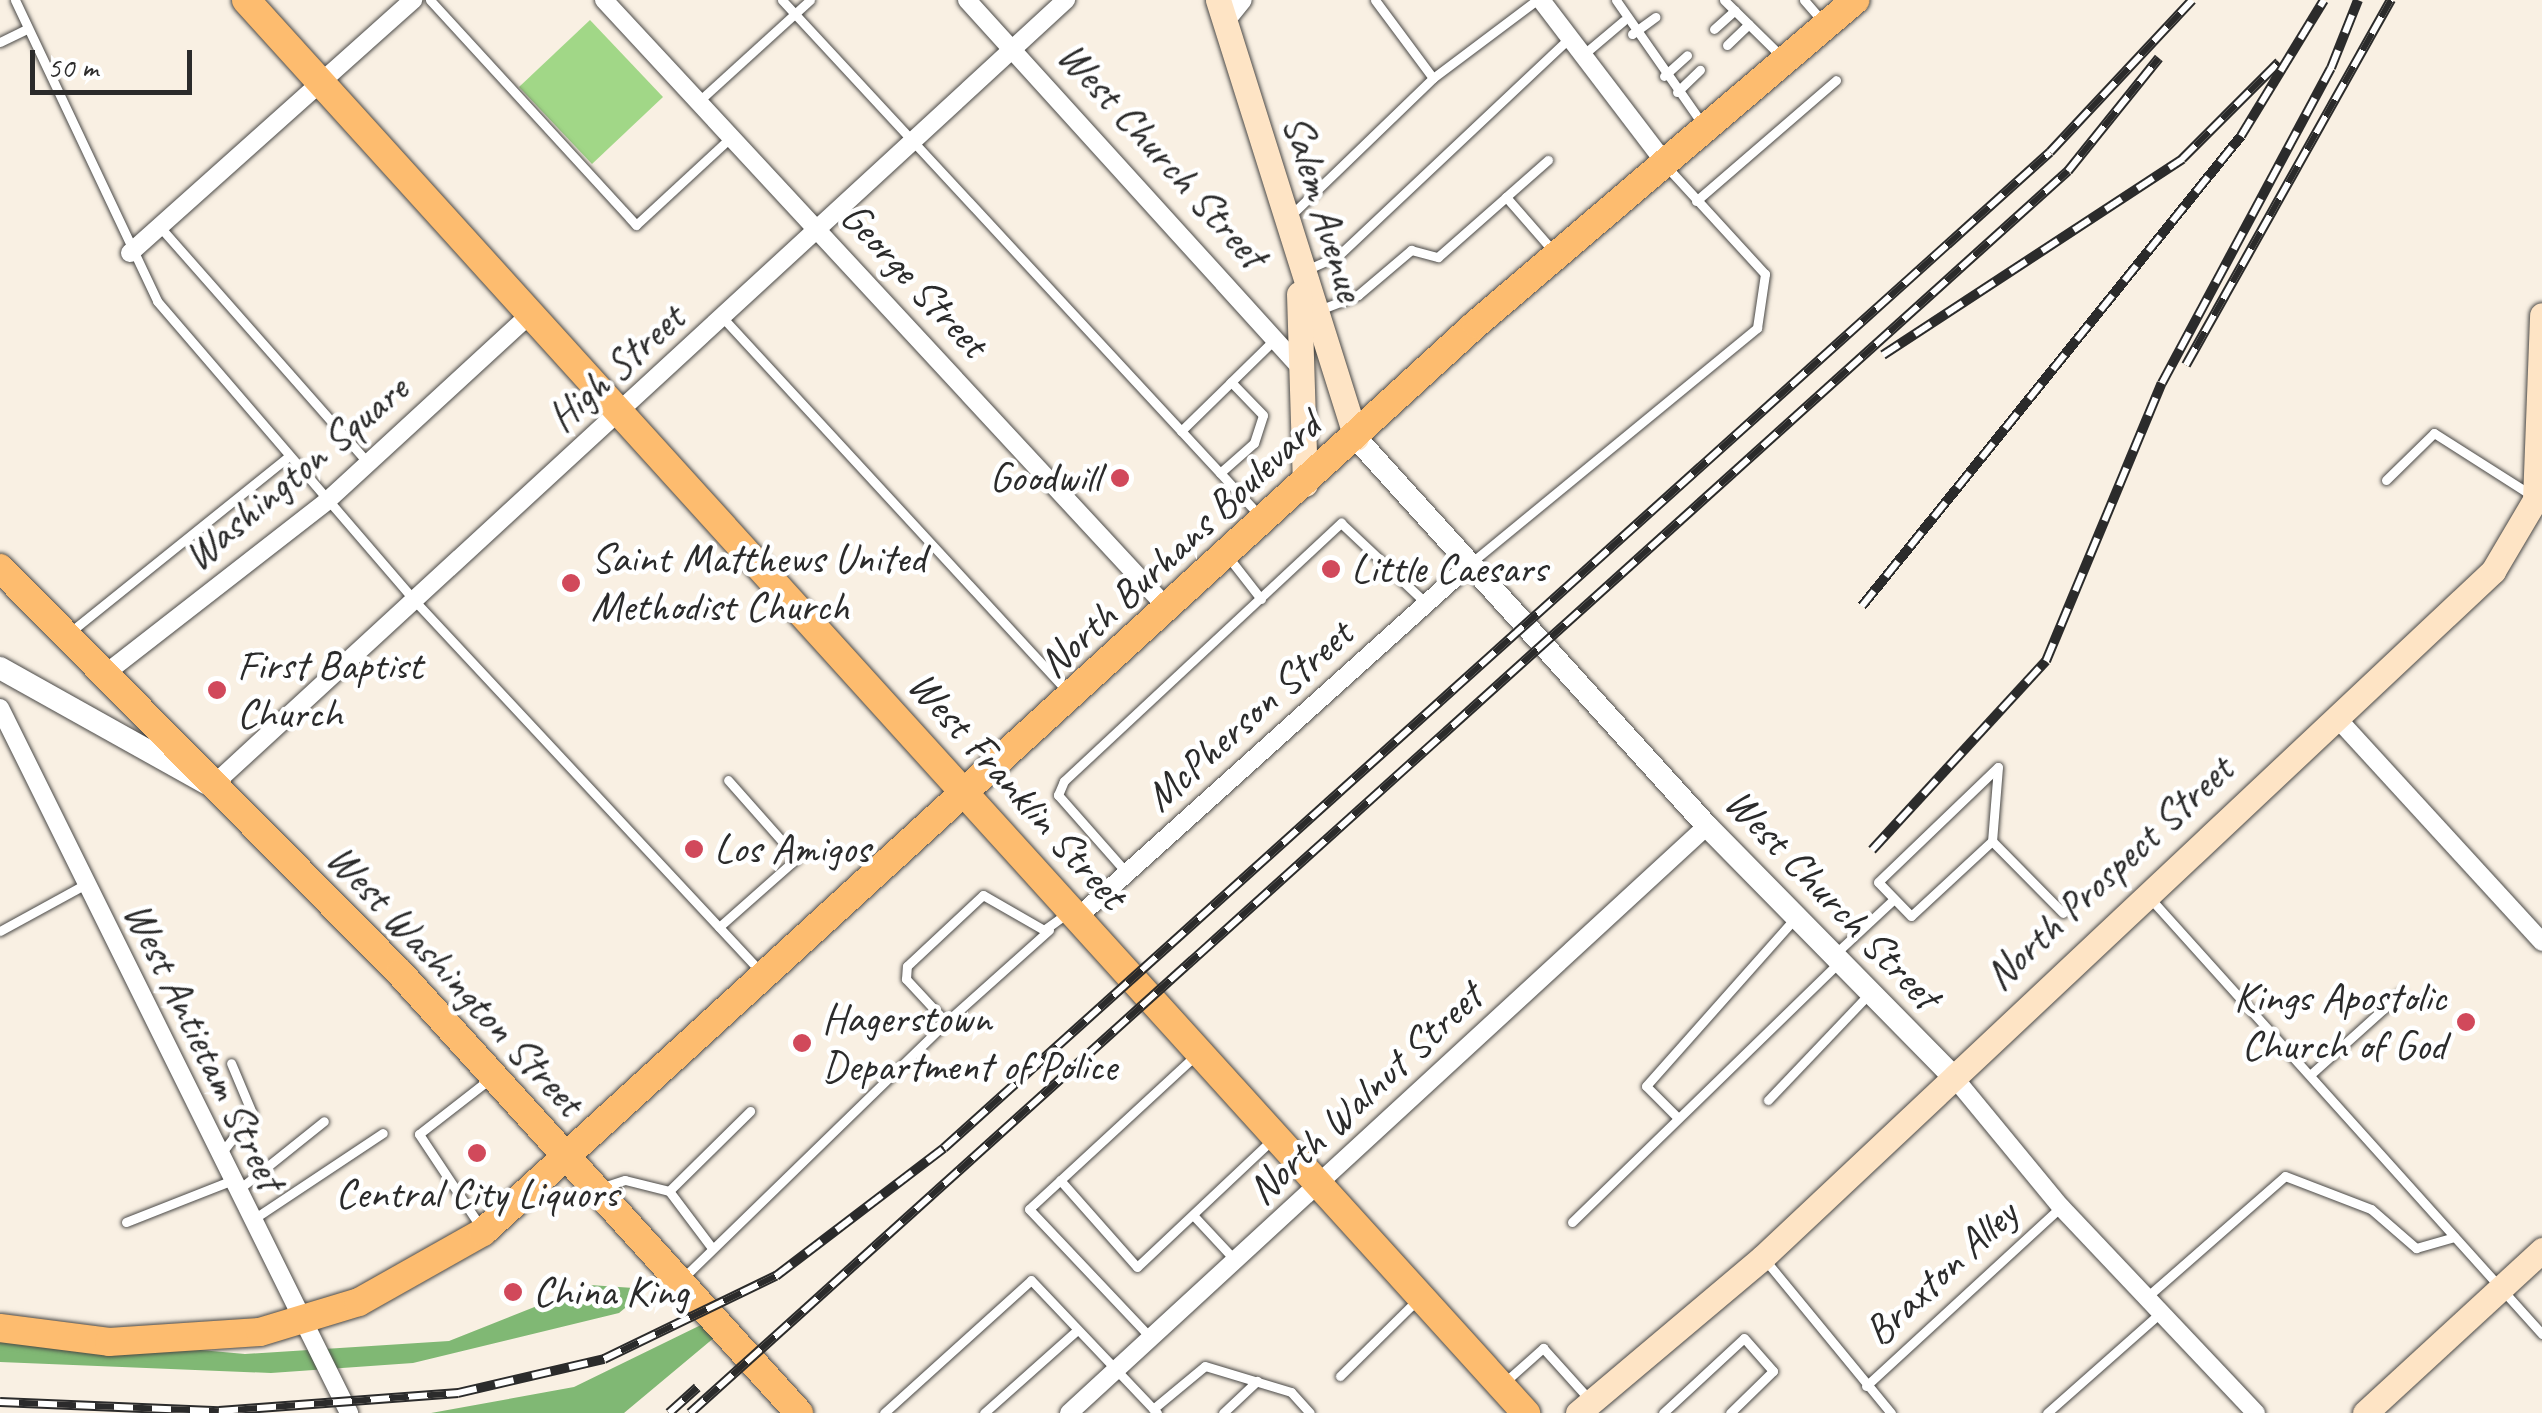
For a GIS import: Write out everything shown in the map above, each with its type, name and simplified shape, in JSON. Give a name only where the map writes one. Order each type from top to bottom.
[{"type":"main road","name":"West Franklin Street","points":[[246,0],[1526,1413]]},
{"type":"main road","name":"North Burhans Boulevard","points":[[0,1328],[175,1343],[299,1322],[404,1280],[484,1232],[969,794],[1556,254],[1856,0]]},
{"type":"main road","name":"Salem Avenue","points":[[1221,11],[1299,274],[1356,438]]},
{"type":"main road","points":[[1299,274],[1298,365],[1305,484]]},
{"type":"main road","name":"North Prospect Street","points":[[1585,1407],[1763,1257],[1952,1075],[2493,571],[2536,498],[2542,315]]},
{"type":"main road","points":[[0,568],[101,677],[212,786]]},
{"type":"main road","name":"West Washington Street","points":[[212,786],[494,1076],[798,1413]]},
{"type":"main road","points":[[2366,1413],[2542,1250]]},
{"type":"street","points":[[130,253],[414,0]]},
{"type":"street","name":"George Street","points":[[604,0],[1169,610]]},
{"type":"street","name":"West Church Street","points":[[967,0],[1298,365]]},
{"type":"street","name":"High Street","points":[[212,786],[1066,0]]},
{"type":"street","points":[[1221,11],[1242,0]]},
{"type":"street","points":[[1539,0],[1665,163]]},
{"type":"street","name":"Washington Square","points":[[101,677],[326,501],[529,315]]},
{"type":"street","name":"West Church Street","points":[[1356,438],[1467,567],[1707,826],[1952,1075],[2061,1208],[2256,1413]]},
{"type":"street","name":"McPherson Street","points":[[1074,913],[1127,872],[1467,567]]},
{"type":"street","name":"West Washington Street","points":[[0,668],[212,786]]},
{"type":"street","name":"West Antietam Street","points":[[0,708],[299,1322],[349,1413]]},
{"type":"street","points":[[2336,716],[2542,942]]},
{"type":"street","name":"North Walnut Street","points":[[1068,1413],[1707,826]]},
{"type":"lane","points":[[15,0],[130,253],[156,300],[414,599],[766,977]]},
{"type":"lane","points":[[430,0],[636,225],[732,136]]},
{"type":"lane","points":[[782,0],[1265,521]]},
{"type":"lane","points":[[698,101],[810,0]]},
{"type":"lane","points":[[1375,0],[1433,78]]},
{"type":"lane","points":[[1284,221],[1314,203],[1433,78],[1539,0]]},
{"type":"lane","points":[[1616,0],[1623,22],[1706,129]]},
{"type":"lane","points":[[1724,0],[1785,61]]},
{"type":"lane","points":[[1804,0],[1826,24]]},
{"type":"lane","points":[[1714,29],[1734,10]]},
{"type":"lane","points":[[1632,34],[1654,16]]},
{"type":"lane","points":[[1584,54],[1623,22]]},
{"type":"lane","points":[[1727,45],[1749,24]]},
{"type":"lane","points":[[0,42],[28,29]]},
{"type":"lane","points":[[1299,274],[1339,255],[1570,37]]},
{"type":"lane","points":[[1664,76],[1687,55]]},
{"type":"lane","points":[[1677,92],[1700,70]]},
{"type":"lane","points":[[1696,201],[1836,80]]},
{"type":"lane","points":[[1312,313],[1358,295],[1411,250],[1438,257],[1548,160]]},
{"type":"lane","points":[[1467,567],[1757,328],[1765,274],[1665,163]]},
{"type":"lane","points":[[1506,197],[1556,254]]},
{"type":"lane","points":[[160,226],[369,464]]},
{"type":"lane","points":[[723,318],[1074,698]]},
{"type":"lane","points":[[1181,431],[1276,338]]},
{"type":"lane","points":[[1220,472],[1254,443],[1263,415],[1231,382]]},
{"type":"lane","points":[[2386,480],[2434,433],[2536,498]]},
{"type":"lane","points":[[64,637],[288,456]]},
{"type":"lane","points":[[1127,872],[1058,794],[1064,780],[1261,599],[1348,523],[1426,604]]},
{"type":"lane","points":[[1228,555],[1261,599]]},
{"type":"lane","points":[[1998,767],[1992,842],[1911,916],[1894,899],[1878,882],[1998,767]]},
{"type":"lane","points":[[719,927],[798,858],[728,780]]},
{"type":"lane","points":[[1992,842],[2063,914]]},
{"type":"lane","points":[[0,932],[86,884]]},
{"type":"lane","points":[[2145,894],[2542,1334]]},
{"type":"lane","points":[[946,1022],[906,979],[907,966],[983,896],[1049,930]]},
{"type":"lane","points":[[1572,1222],[1894,899]]},
{"type":"lane","points":[[679,1281],[946,1022],[1049,930],[1074,913]]},
{"type":"lane","points":[[1678,1118],[1646,1086],[1796,916]]},
{"type":"lane","points":[[1768,1100],[1872,992]]},
{"type":"lane","points":[[2310,1075],[2401,993]]},
{"type":"lane","points":[[1150,1336],[1029,1208],[1200,1052]]},
{"type":"lane","points":[[218,1157],[252,1113],[231,1062]]},
{"type":"lane","points":[[484,1232],[420,1134],[494,1076]]},
{"type":"lane","points":[[669,1192],[750,1111]]},
{"type":"lane","points":[[126,1222],[233,1186],[324,1121]]},
{"type":"lane","points":[[250,1221],[383,1133]]},
{"type":"lane","points":[[1060,1180],[1137,1267],[1276,1136]]},
{"type":"lane","points":[[2148,1296],[2285,1176],[2370,1209],[2416,1248],[2454,1237]]},
{"type":"lane","points":[[596,1189],[625,1180],[669,1192],[712,1248]]},
{"type":"lane","name":"Braxton Alley","points":[[1866,1386],[2061,1208]]},
{"type":"lane","points":[[1193,1215],[1235,1260]]},
{"type":"lane","points":[[1763,1257],[1891,1413]]},
{"type":"lane","points":[[884,1413],[1031,1280],[1155,1411],[1205,1366],[1291,1392],[1310,1413]]},
{"type":"lane","points":[[1340,1376],[1420,1296]]},
{"type":"lane","points":[[2047,1413],[2162,1310]]},
{"type":"lane","points":[[984,1413],[1077,1330]]},
{"type":"lane","points":[[1663,1413],[1744,1338],[1774,1371],[1730,1413]]},
{"type":"lane","points":[[1501,1386],[1543,1348],[1585,1407]]},
{"type":"lane","points":[[1223,1413],[1257,1381]]},
{"type":"green space","points":[[590,20],[663,97],[592,164],[519,87]]},
{"type":"green space","points":[[590,1285],[648,1289],[619,1313],[413,1363],[271,1373],[0,1362],[0,1332],[245,1354],[449,1341]]},
{"type":"green space","points":[[705,1323],[715,1337],[624,1413],[431,1413],[574,1387]]},
{"type":"railway","points":[[0,1402],[219,1411],[458,1393],[604,1359],[776,1276],[944,1148],[2050,152],[2192,0]]},
{"type":"railway","points":[[1862,606],[2241,136],[2324,0]]},
{"type":"railway","points":[[1872,850],[2046,661],[2162,383],[2331,68],[2358,0]]},
{"type":"railway","points":[[2186,365],[2391,0]]},
{"type":"railway","points":[[690,1413],[2068,171],[2159,58]]},
{"type":"railway","points":[[1883,355],[2182,159],[2279,62]]},
{"type":"railway","points":[[669,1413],[697,1388]]},
{"type":"place","name":"Goodwill","points":[[1120,478]]},
{"type":"place","name":"Little Caesars","points":[[1331,569]]},
{"type":"place","name":"Saint Matthews United Methodist Church","points":[[571,583]]},
{"type":"place","name":"First Baptist Church","points":[[217,690]]},
{"type":"place","name":"Los Amigos","points":[[694,849]]},
{"type":"place","name":"Kings Apostolic Church of God","points":[[2466,1022]]},
{"type":"place","name":"Hagerstown Department of Police","points":[[802,1043]]},
{"type":"place","name":"Central City Liquors","points":[[477,1153]]},
{"type":"place","name":"China King","points":[[513,1292]]}]
